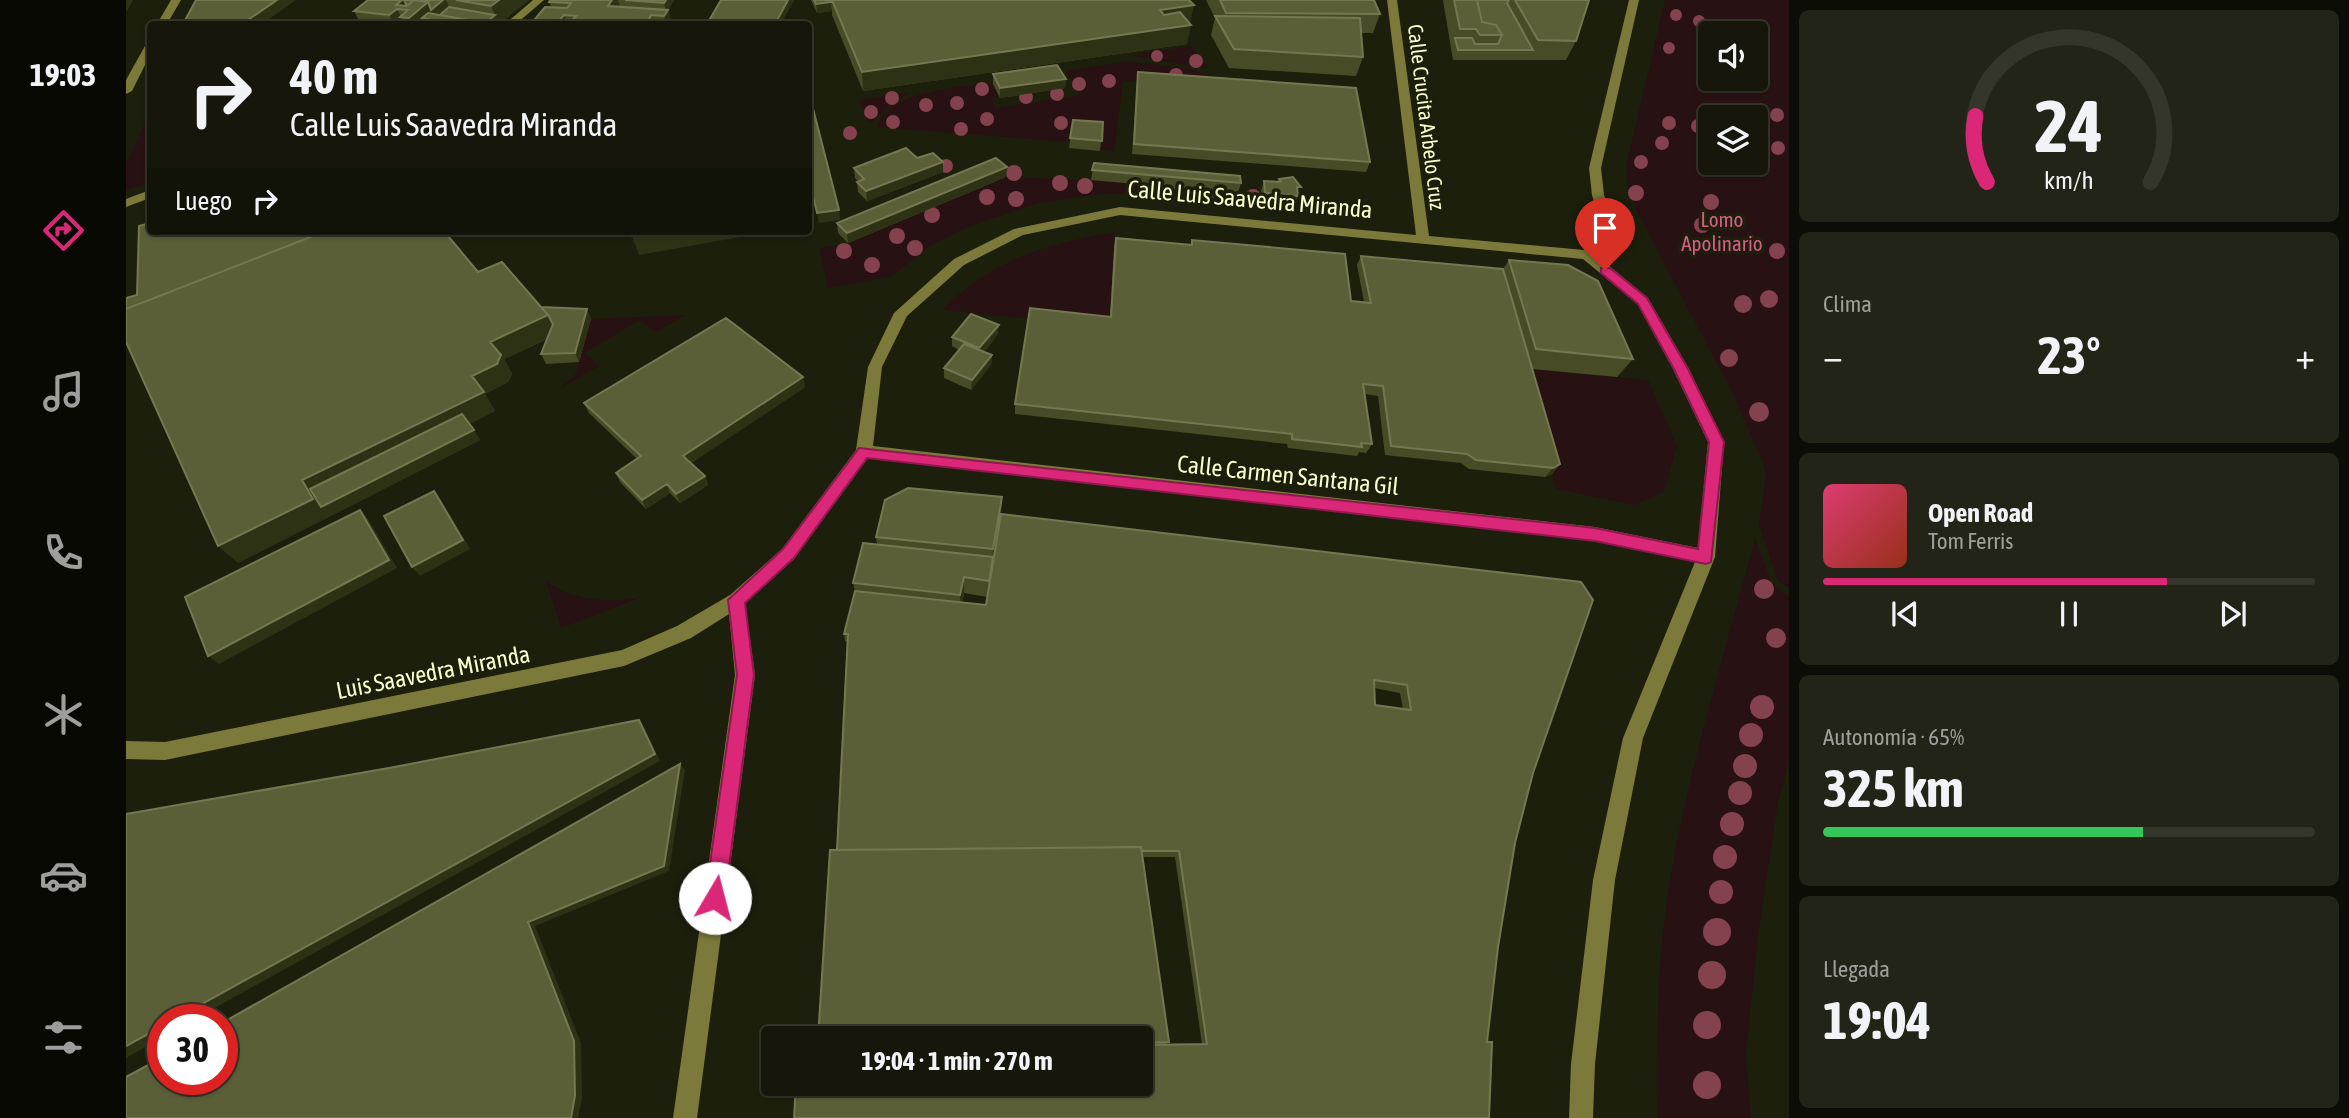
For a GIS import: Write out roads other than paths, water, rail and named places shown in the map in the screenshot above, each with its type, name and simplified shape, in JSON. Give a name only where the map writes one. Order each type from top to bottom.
[{"type":"street","points":[[164,21],[176,0]]},
{"type":"street","points":[[514,21],[539,0]]},
{"type":"street","name":"Calle Crucita Arbelo Cruz","points":[[1392,0],[1423,239]]},
{"type":"street","points":[[1581,1118],[1583,1064],[1604,880],[1633,738],[1706,557],[1716,442],[1681,369],[1643,301],[1587,255],[1609,230],[1598,195],[1595,168],[1634,0]]},
{"type":"street","points":[[126,91],[147,52]]},
{"type":"street","points":[[126,203],[147,195]]},
{"type":"street","name":"Calle Luis Saavedra Miranda","points":[[736,600],[788,554],[864,452],[875,368],[901,313],[959,262],[1019,232],[1120,211],[1587,255]]},
{"type":"street","name":"Calle Carmen Santana Gil","points":[[864,452],[1595,534],[1706,557]]},
{"type":"street","points":[[685,1118],[745,675],[736,600]]},
{"type":"street","name":"Luis Saavedra Miranda","points":[[126,750],[165,751],[624,658],[684,632],[736,600]]},
{"type":"park label","name":"Lomo Apolinario","points":[[1722,231]]}]
